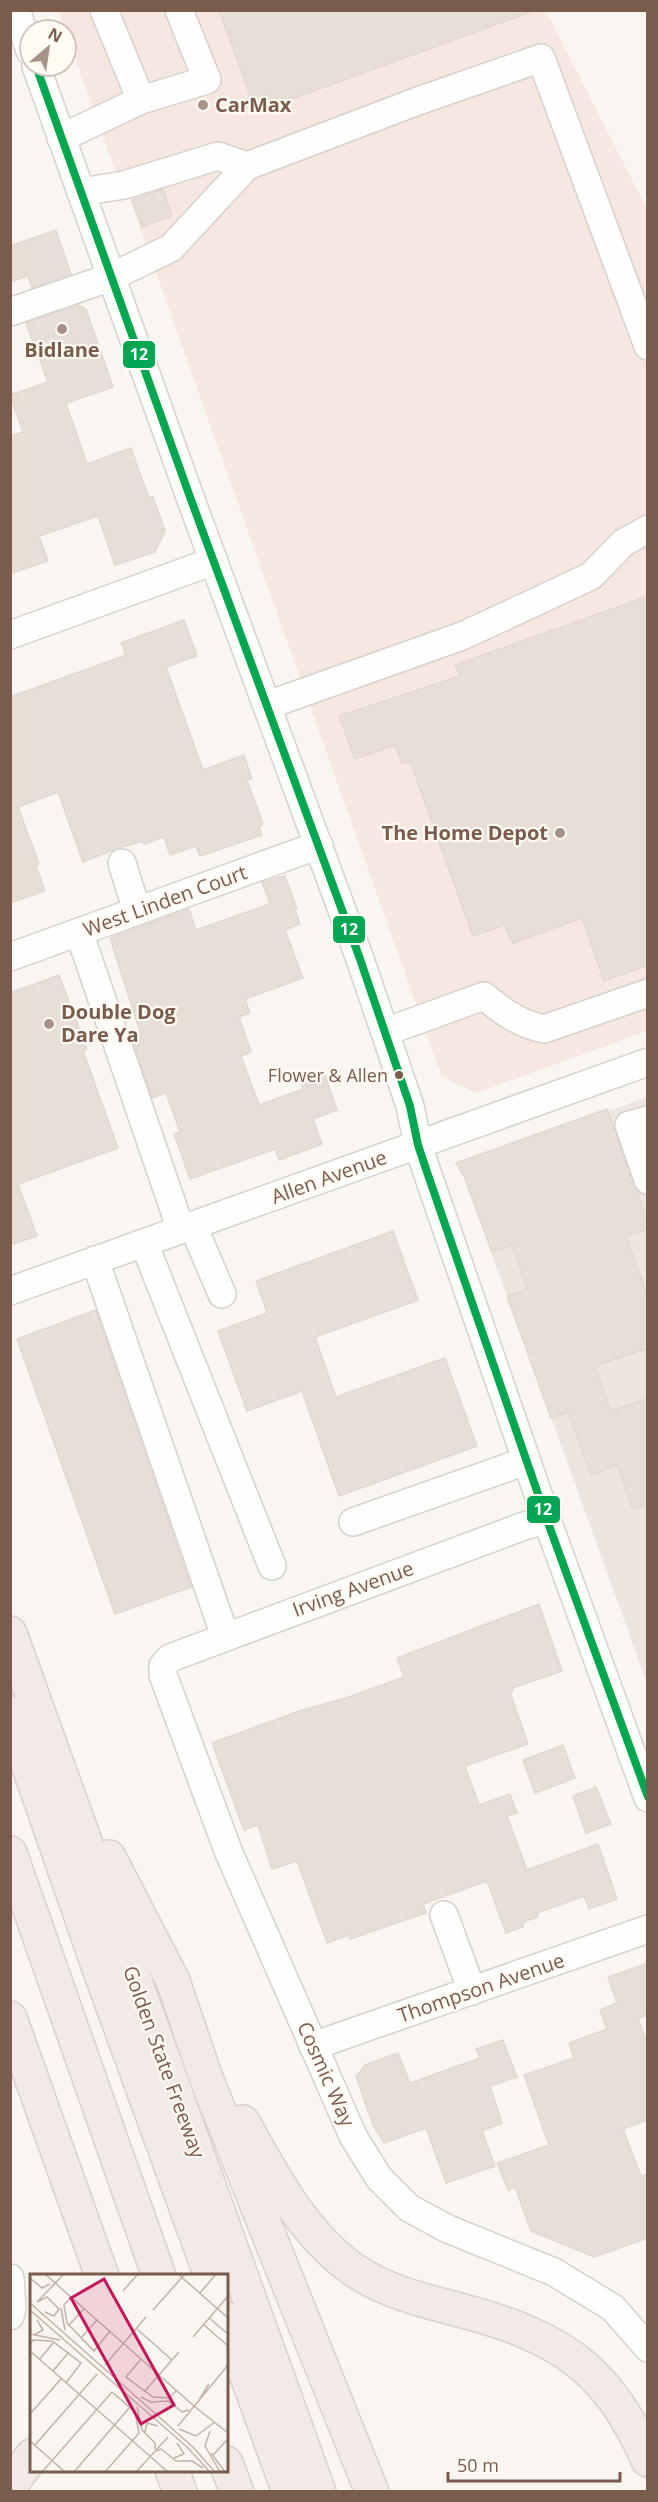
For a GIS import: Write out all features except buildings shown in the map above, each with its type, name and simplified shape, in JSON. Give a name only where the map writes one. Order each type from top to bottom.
[{"type":"highway","name":"Golden State Freeway","points":[[10,1633],[318,2492]]},
{"type":"highway","points":[[10,1713],[104,1982],[210,2274]]},
{"type":"highway","points":[[48,1740],[173,1981],[206,2078],[372,2492]]},
{"type":"highway","points":[[10,1776],[187,2274]]},
{"type":"highway","points":[[10,1853],[158,2274]]},
{"type":"highway","points":[[10,2018],[101,2274]]},
{"type":"highway","points":[[197,2046],[300,2217],[335,2256],[356,2272],[408,2297],[528,2331],[567,2352],[612,2395],[633,2427],[648,2460]]},
{"type":"highway","points":[[84,2225],[95,2274]]},
{"type":"highway","points":[[228,2324],[289,2492]]},
{"type":"highway","points":[[228,2389],[265,2492]]},
{"type":"highway","points":[[10,2486],[30,2459]]},
{"type":"highway","points":[[228,2468],[237,2492]]},
{"type":"highway","points":[[173,2472],[180,2492]]},
{"type":"street","points":[[104,10],[141,100]]},
{"type":"street","points":[[61,138],[141,100],[207,80],[179,10]]},
{"type":"street","points":[[10,312],[111,277],[171,248],[247,166],[418,101],[541,58],[648,346]]},
{"type":"street","points":[[40,78],[360,959],[410,1106],[418,1145],[526,1461],[648,1798]]},
{"type":"street","points":[[81,192],[124,185],[218,156],[247,166]]},
{"type":"street","points":[[268,705],[462,636],[529,605],[591,576],[623,543],[648,529]]},
{"type":"street","points":[[10,635],[214,561]]},
{"type":"street","name":"West Linden Court","points":[[10,957],[82,941],[137,911],[319,845]]},
{"type":"street","points":[[122,862],[137,911]]},
{"type":"street","points":[[82,941],[163,1179],[222,1294]]},
{"type":"street","points":[[385,1032],[484,996],[508,1015],[530,1026],[544,1029],[648,993]]},
{"type":"street","name":"Allen Avenue","points":[[10,1291],[648,1062]]},
{"type":"street","points":[[648,1120],[629,1125],[648,1180]]},
{"type":"street","points":[[144,1243],[272,1566]]},
{"type":"street","points":[[95,1260],[225,1636]]},
{"type":"street","points":[[353,1522],[526,1461]]},
{"type":"street","name":"Irving Avenue","points":[[163,1666],[170,1658],[225,1636],[524,1526],[547,1520]]},
{"type":"street","name":"Cosmic Way","points":[[163,1666],[163,1675],[229,1853],[353,2136],[379,2178],[409,2208],[448,2229],[554,2272],[613,2308],[648,2348]]},
{"type":"street","points":[[444,1915],[472,1991]]},
{"type":"street","name":"Thompson Avenue","points":[[314,2046],[648,1929]]},
{"type":"street","points":[[10,2278],[12,2308],[10,2316]]},
{"type":"shaded area","points":[[58,11],[546,11],[647,209],[647,1031],[476,1093],[442,1077],[122,177],[117,175],[78,67],[78,18],[61,18]]},
{"type":"shaded area","points":[[647,1097],[647,1683],[463,1174],[469,1162]]},
{"type":"transit line","name":"12","points":[[40,78],[190,497],[360,959],[410,1106],[418,1145],[427,1172],[547,1520],[648,1797]]},
{"type":"place","name":"CarMax","points":[[203,105]]},
{"type":"place","name":"Bidlane","points":[[62,329]]},
{"type":"place","name":"The Home Depot","points":[[560,833]]},
{"type":"place","name":"Double Dog Dare Ya","points":[[49,1024]]},
{"type":"place","name":"Flower & Allen","points":[[399,1075]]}]
